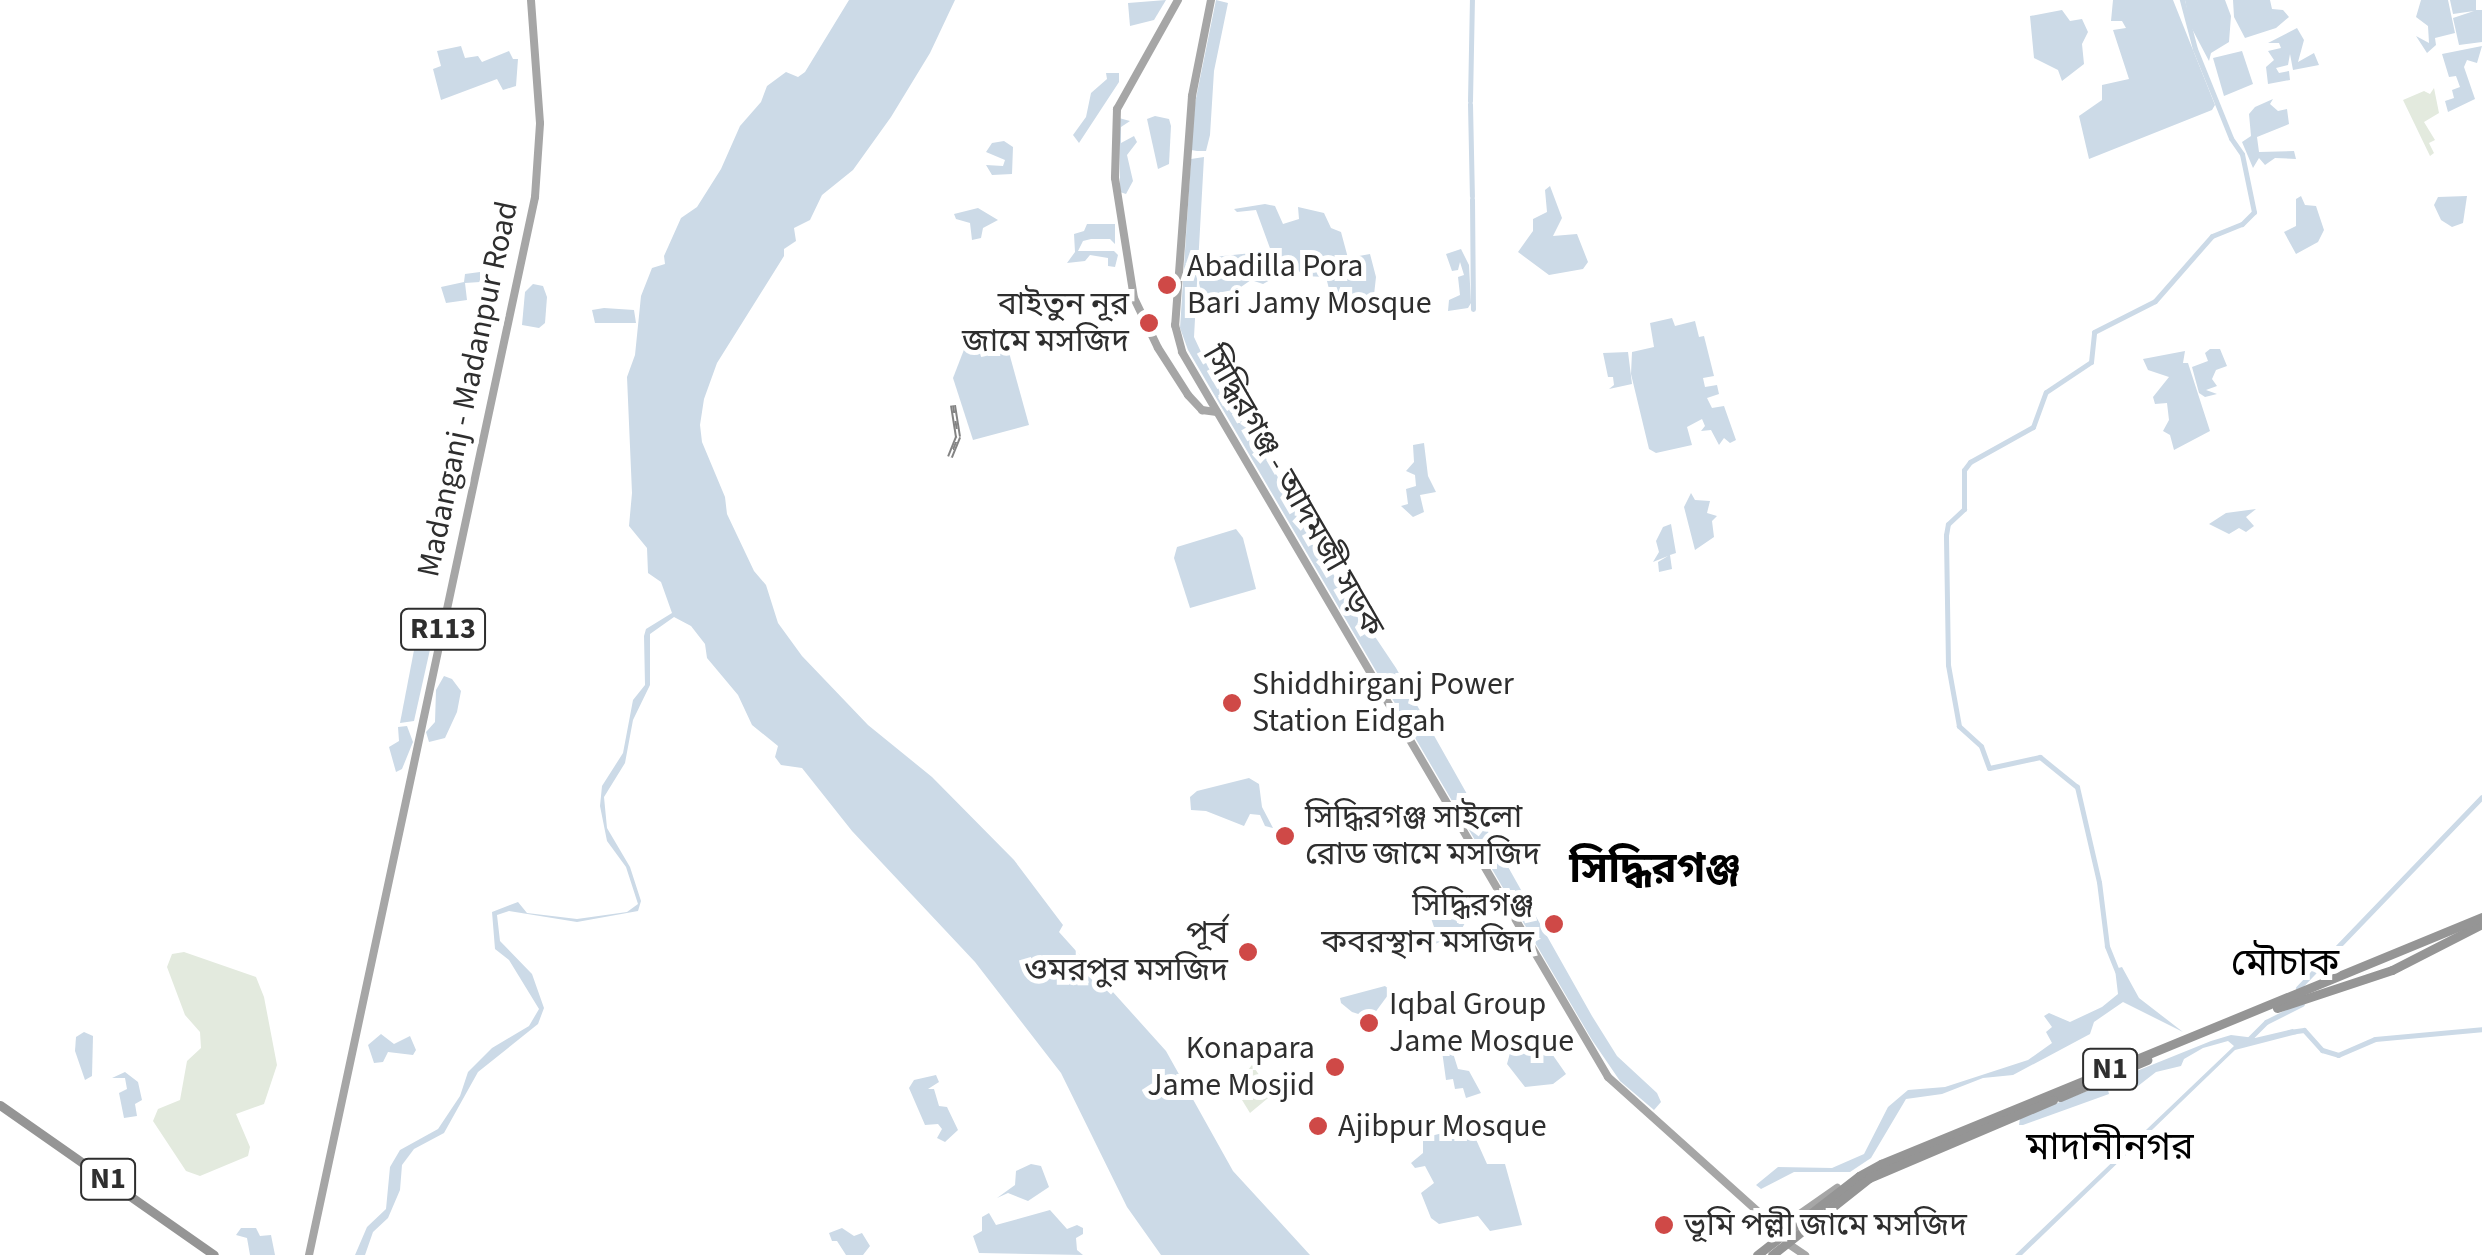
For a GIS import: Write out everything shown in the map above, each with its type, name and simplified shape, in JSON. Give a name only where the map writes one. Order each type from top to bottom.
[{"type":"highway","name":"N1","points":[[2052,1097],[2364,964],[2482,920]]},
{"type":"highway","name":"N1","points":[[1758,1255],[1869,1170],[2270,1010],[2392,970],[2482,920]]},
{"type":"highway","points":[[2386,956],[2383,965],[2392,970]]},
{"type":"highway","points":[[2363,980],[2371,971],[2364,964]]},
{"type":"highway","points":[[1772,1255],[1784,1237],[1836,1188],[1873,1164],[2052,1097]]},
{"type":"highway","points":[[1758,1255],[1878,1174],[2052,1097]]},
{"type":"highway","name":"N1","points":[[0,1108],[211,1255]]},
{"type":"main road","name":"Madanganj - Madanpur Road","points":[[309,1255],[535,196],[540,123],[531,0]]},
{"type":"main road","points":[[1178,0],[1117,109],[1113,135],[1116,196],[1126,269],[1142,317],[1188,395],[1202,410],[1217,412]]},
{"type":"main road","name":"সিদ্ধিরগঞ্জ - আদমজী সড়ক","points":[[1211,0],[1192,96],[1175,331],[1217,412],[1608,1076],[1805,1255]]},
{"type":"main road","points":[[1764,1217],[1782,1226],[1836,1188]]},
{"type":"shaded area","points":[[2434,88],[2439,113],[2424,122],[2435,140],[2429,143],[2434,153],[2430,156],[2403,100],[2424,91],[2430,94]]},
{"type":"shaded area","points":[[184,952],[256,977],[264,997],[277,1065],[264,1104],[236,1114],[250,1147],[248,1156],[200,1176],[186,1171],[153,1121],[158,1109],[180,1100],[187,1061],[201,1048],[200,1032],[185,1015],[167,967],[172,954]]},
{"type":"shaded area","points":[[1252,1065],[1273,1094],[1250,1113],[1234,1087]]},
{"type":"water","points":[[849,0],[955,0],[930,53],[891,117],[853,170],[822,195],[810,220],[794,228],[796,241],[784,249],[784,256],[717,363],[704,399],[700,425],[702,442],[725,497],[727,514],[754,571],[766,585],[778,623],[802,656],[868,725],[932,777],[1014,860],[1063,925],[1059,932],[1166,1051],[1233,1171],[1310,1255],[1161,1255],[1127,1207],[1061,1073],[975,962],[852,831],[802,768],[781,765],[775,757],[778,746],[752,725],[738,695],[707,658],[705,644],[691,626],[674,617],[650,634],[650,685],[633,720],[625,763],[604,797],[607,828],[630,867],[641,901],[638,911],[577,922],[509,911],[497,915],[500,941],[532,974],[544,1008],[538,1024],[478,1072],[444,1133],[414,1149],[402,1165],[400,1190],[388,1218],[373,1232],[365,1255],[355,1255],[367,1227],[386,1209],[390,1167],[400,1150],[438,1129],[460,1096],[468,1072],[492,1048],[529,1026],[539,1009],[509,960],[495,949],[492,912],[518,902],[527,913],[577,919],[627,912],[638,904],[626,867],[607,841],[600,806],[602,786],[623,753],[633,700],[645,685],[646,629],[672,613],[661,582],[648,573],[647,548],[629,526],[632,493],[627,377],[635,355],[641,296],[652,268],[665,264],[664,256],[681,218],[697,207],[721,169],[740,126],[761,102],[767,86],[786,72],[798,77],[805,72]]},
{"type":"water","points":[[1166,0],[1154,20],[1130,26],[1128,3]]},
{"type":"water","points":[[1216,0],[1228,3],[1214,71],[1210,135],[1206,151],[1197,151],[1191,150],[1195,103]]},
{"type":"water","points":[[2113,0],[2173,0],[2215,105],[2212,110],[2089,159],[2079,116],[2102,100],[2102,85],[2129,79],[2113,30],[2126,28],[2122,21],[2111,21]]},
{"type":"water","points":[[2185,0],[2225,0],[2231,16],[2229,42],[2211,53],[2209,61],[2190,25]]},
{"type":"water","points":[[2233,0],[2270,0],[2272,9],[2283,10],[2289,17],[2276,28],[2245,38],[2234,17]]},
{"type":"water","points":[[2421,0],[2448,0],[2455,33],[2435,38],[2436,45],[2427,53],[2416,36],[2429,43],[2428,26],[2416,17]]},
{"type":"water","points":[[2450,0],[2476,0],[2476,10],[2482,10],[2482,42],[2459,45],[2453,18],[2474,11],[2453,14]]},
{"type":"water","points":[[2062,10],[2070,21],[2082,19],[2088,32],[2082,44],[2084,64],[2062,81],[2058,70],[2034,58],[2030,16]]},
{"type":"water","points":[[2297,28],[2304,40],[2298,62],[2314,53],[2319,65],[2293,70],[2290,54],[2288,65],[2276,68],[2279,73],[2289,71],[2290,80],[2268,84],[2266,67],[2274,60],[2268,51],[2281,48],[2279,43],[2268,43]]},
{"type":"water","points":[[461,46],[465,58],[478,56],[482,62],[509,51],[513,59],[518,59],[516,86],[503,90],[497,79],[441,100],[433,69],[441,66],[437,51]]},
{"type":"water","points":[[2482,46],[2477,63],[2467,60],[2464,67],[2475,99],[2448,112],[2445,101],[2454,98],[2452,90],[2460,87],[2456,76],[2449,77],[2442,54]]},
{"type":"water","points":[[2242,51],[2253,84],[2224,96],[2213,58]]},
{"type":"water","points":[[1106,73],[1119,73],[1119,82],[1079,143],[1073,135],[1086,117],[1091,93],[1107,79]]},
{"type":"water","points":[[2273,99],[2270,104],[2278,111],[2287,109],[2289,124],[2257,137],[2259,152],[2294,151],[2296,159],[2275,158],[2265,165],[2259,158],[2253,168],[2242,142],[2251,136],[2249,114]]},
{"type":"water","points":[[1119,118],[1130,121],[1121,127],[1121,143],[1134,136],[1137,142],[1127,155],[1133,181],[1126,194],[1120,192]]},
{"type":"water","points":[[1147,119],[1169,119],[1171,126],[1169,164],[1158,169]]},
{"type":"water","points":[[1004,141],[1013,147],[1012,174],[992,175],[986,165],[1003,166],[1005,160],[986,152],[992,143]]},
{"type":"water","points":[[1204,157],[1194,337],[1208,367],[1281,482],[1311,541],[1396,668],[1592,1016],[1617,1056],[1657,1093],[1661,1102],[1654,1110],[1620,1081],[1592,1040],[1188,350],[1180,328],[1191,159]]},
{"type":"water","points":[[1550,186],[1562,218],[1553,236],[1577,234],[1588,262],[1583,269],[1549,275],[1518,252],[1533,231],[1533,219],[1547,212],[1545,190]]},
{"type":"water","points":[[2301,196],[2305,205],[2316,206],[2324,230],[2318,242],[2296,254],[2284,232],[2296,226],[2296,199]]},
{"type":"water","points":[[2467,196],[2463,223],[2452,227],[2441,220],[2434,205],[2438,197]]},
{"type":"water","points":[[1275,206],[1283,224],[1299,219],[1298,207],[1324,213],[1331,228],[1341,232],[1348,258],[1370,254],[1376,277],[1374,295],[1341,300],[1329,289],[1326,277],[1303,276],[1295,266],[1263,284],[1251,280],[1238,289],[1202,296],[1199,283],[1204,258],[1271,251],[1256,210],[1234,209]]},
{"type":"water","points":[[978,208],[998,220],[983,228],[981,238],[972,240],[970,223],[956,219],[954,214]]},
{"type":"water","points":[[1087,224],[1115,224],[1115,244],[1110,239],[1091,239],[1083,241],[1078,251],[1114,251],[1118,255],[1115,267],[1108,266],[1108,258],[1090,255],[1085,261],[1067,263],[1075,252],[1074,234],[1084,231]]},
{"type":"water","points":[[1461,249],[1469,265],[1471,303],[1468,308],[1448,311],[1449,300],[1460,295],[1458,277],[1464,275],[1460,262],[1458,270],[1452,271],[1446,254]]},
{"type":"water","points":[[480,272],[480,282],[465,283],[467,300],[446,303],[441,287],[464,282],[465,274]]},
{"type":"water","points":[[533,284],[543,286],[547,297],[545,323],[539,328],[522,325],[525,292]]},
{"type":"water","points":[[592,310],[634,310],[636,323],[595,323]]},
{"type":"water","points":[[1672,318],[1675,326],[1695,321],[1699,337],[1704,336],[1714,376],[1703,378],[1705,387],[1717,385],[1719,394],[1707,398],[1712,408],[1724,406],[1736,440],[1730,443],[1724,438],[1719,445],[1711,430],[1701,431],[1705,426],[1702,419],[1687,427],[1692,445],[1656,453],[1649,449],[1631,374],[1632,352],[1654,347],[1650,323]]},
{"type":"water","points":[[984,336],[1005,338],[1029,425],[973,440],[953,378],[965,347]]},
{"type":"water","points":[[2220,349],[2227,366],[2216,370],[2212,379],[2217,386],[2206,390],[2217,394],[2205,397],[2199,393],[2192,367],[2208,361],[2205,353]]},
{"type":"water","points":[[2185,351],[2183,363],[2188,363],[2210,431],[2174,450],[2170,435],[2163,431],[2169,420],[2167,403],[2155,404],[2153,397],[2169,377],[2148,370],[2143,359]]},
{"type":"water","points":[[1628,352],[1632,384],[1609,389],[1614,385],[1613,377],[1608,377],[1603,353]]},
{"type":"water","points":[[1424,443],[1428,476],[1436,492],[1420,495],[1424,512],[1413,517],[1401,506],[1408,504],[1406,489],[1416,486],[1415,475],[1406,471],[1414,462],[1413,445]]},
{"type":"water","points":[[1691,493],[1695,500],[1710,501],[1707,513],[1717,516],[1712,521],[1714,537],[1695,550],[1684,507]]},
{"type":"water","points":[[2256,509],[2246,517],[2254,526],[2246,532],[2239,528],[2229,534],[2209,524],[2226,513]]},
{"type":"water","points":[[1671,524],[1676,553],[1670,555],[1672,569],[1659,572],[1658,562],[1668,556],[1653,562],[1659,552],[1656,541],[1663,527]]},
{"type":"water","points":[[1236,529],[1243,538],[1256,589],[1190,608],[1174,558],[1177,547]]},
{"type":"water","points":[[423,634],[431,645],[414,721],[400,723],[415,645]]},
{"type":"water","points":[[444,676],[452,679],[461,691],[457,712],[445,738],[429,742],[426,732],[435,722],[436,690]]},
{"type":"water","points":[[407,726],[413,742],[402,769],[396,772],[389,747],[399,741],[398,727]]},
{"type":"water","points":[[1249,778],[1259,784],[1262,807],[1273,828],[1265,826],[1260,815],[1250,814],[1244,826],[1206,811],[1191,810],[1190,797],[1197,791]]},
{"type":"water","points":[[1460,902],[1471,912],[1460,932],[1425,949],[1420,947],[1416,940],[1434,927],[1430,915],[1439,905]]},
{"type":"water","points":[[2122,967],[2139,998],[2183,1032],[2123,1002],[2094,1022],[2090,1034],[2013,1075],[1983,1078],[1942,1094],[1906,1099],[1871,1158],[1850,1172],[1794,1172],[1761,1189],[1756,1185],[1778,1167],[1832,1168],[1864,1154],[1888,1107],[1908,1090],[1945,1087],[2028,1060],[2052,1043],[2046,1032],[2052,1027],[2044,1016],[2049,1013],[2070,1022],[2102,1007],[2118,994],[2115,969]]},
{"type":"water","points":[[1385,986],[1391,991],[1371,1018],[1352,1012],[1341,1003],[1340,998]]},
{"type":"water","points":[[2293,1029],[2297,1034],[2235,1050],[2022,1255],[2015,1255],[2234,1046],[2228,1041],[2203,1048],[2184,1059],[2181,1066],[2156,1072],[2138,1086],[2135,1082],[2119,1086],[2108,1090],[2109,1094],[2023,1125],[2019,1125],[2020,1118],[2211,1041],[2231,1035],[2255,1038]]},
{"type":"water","points":[[84,1032],[93,1036],[92,1076],[85,1080],[75,1051],[76,1037]]},
{"type":"water","points":[[381,1034],[394,1044],[410,1036],[416,1050],[413,1055],[388,1052],[383,1062],[374,1063],[368,1045]]},
{"type":"water","points":[[1524,1047],[1531,1054],[1550,1051],[1566,1074],[1553,1084],[1525,1087],[1507,1064],[1510,1053]]},
{"type":"water","points":[[1452,1050],[1458,1069],[1469,1071],[1481,1093],[1466,1098],[1463,1088],[1455,1089],[1453,1079],[1446,1080],[1442,1051]]},
{"type":"water","points":[[125,1072],[138,1082],[142,1100],[135,1104],[137,1116],[124,1118],[119,1093],[127,1089],[125,1078],[112,1078]]},
{"type":"water","points":[[936,1075],[939,1082],[928,1089],[934,1089],[939,1106],[947,1107],[958,1130],[945,1142],[937,1138],[942,1129],[938,1124],[925,1125],[909,1088],[914,1080]]},
{"type":"water","points":[[1470,1126],[1487,1164],[1505,1164],[1522,1225],[1490,1231],[1478,1216],[1439,1224],[1431,1218],[1421,1193],[1434,1183],[1425,1166],[1415,1168],[1411,1163],[1423,1153],[1423,1138]]},
{"type":"water","points":[[1031,1164],[1041,1166],[1049,1187],[1028,1201],[1008,1193],[997,1198],[1015,1185],[1016,1171]]},
{"type":"water","points":[[1050,1210],[1067,1229],[1077,1225],[1083,1228],[1083,1234],[1076,1238],[1077,1250],[1083,1255],[979,1253],[973,1236],[982,1231],[982,1217],[989,1213],[996,1225]]},
{"type":"water","points":[[241,1228],[256,1228],[260,1236],[271,1235],[275,1255],[250,1255],[247,1238],[236,1235]]},
{"type":"water","points":[[842,1228],[854,1236],[862,1233],[870,1246],[863,1255],[846,1255],[837,1241],[832,1241],[829,1233]]},
{"type":"waterway","points":[[1470,101],[1472,0]]},
{"type":"waterway","points":[[2117,971],[2107,946],[2099,882],[2077,787],[2040,757],[1989,768],[1981,746],[1959,726],[1948,665],[1946,535],[1948,524],[1964,509],[1964,470],[1970,462],[2033,427],[2046,392],[2091,362],[2094,332],[2155,301],[2212,236],[2242,224],[2254,212],[2242,154],[2231,138],[2195,49],[2182,0]]},
{"type":"waterway","points":[[1470,104],[1472,196]]},
{"type":"waterway","points":[[1472,199],[1473,309]]},
{"type":"waterway","points":[[2298,988],[2482,797]]},
{"type":"waterway","points":[[2245,1043],[2266,1022],[2302,1004]]},
{"type":"waterway","points":[[2289,1032],[2304,1030],[2322,1050],[2338,1055],[2375,1039],[2482,1029]]},
{"type":"railway","points":[[950,457],[958,437],[953,405]]},
{"type":"place","name":"Abadilla Pora Bari Jamy Mosque","points":[[1167,285]]},
{"type":"place","name":"বাইতুন নূর জামে মসজিদ","points":[[1149,323]]},
{"type":"place","name":"Shiddhirganj Power Station Eidgah","points":[[1232,703]]},
{"type":"place","name":"সিদ্ধিরগঞ্জ সাইলো রোড জামে মসজিদ","points":[[1285,836]]},
{"type":"place","name":"সিদ্ধিরগঞ্জ কবরস্থান মসজিদ","points":[[1554,924]]},
{"type":"place","name":"পূর্ব ওমরপুর মসজিদ","points":[[1248,952]]},
{"type":"place","name":"Iqbal Group Jame Mosque","points":[[1369,1023]]},
{"type":"place","name":"Konapara Jame Mosjid","points":[[1335,1067]]},
{"type":"place","name":"Ajibpur Mosque","points":[[1318,1126]]},
{"type":"place","name":"ভূমি পল্লী জামে মসজিদ","points":[[1664,1225]]},
{"type":"district","name":"সিদ্ধিরগঞ্জ","points":[[1655,869]]},
{"type":"district","name":"মৌচাক","points":[[2285,964]]},
{"type":"district","name":"মাদানীনগর","points":[[2110,1148]]}]
